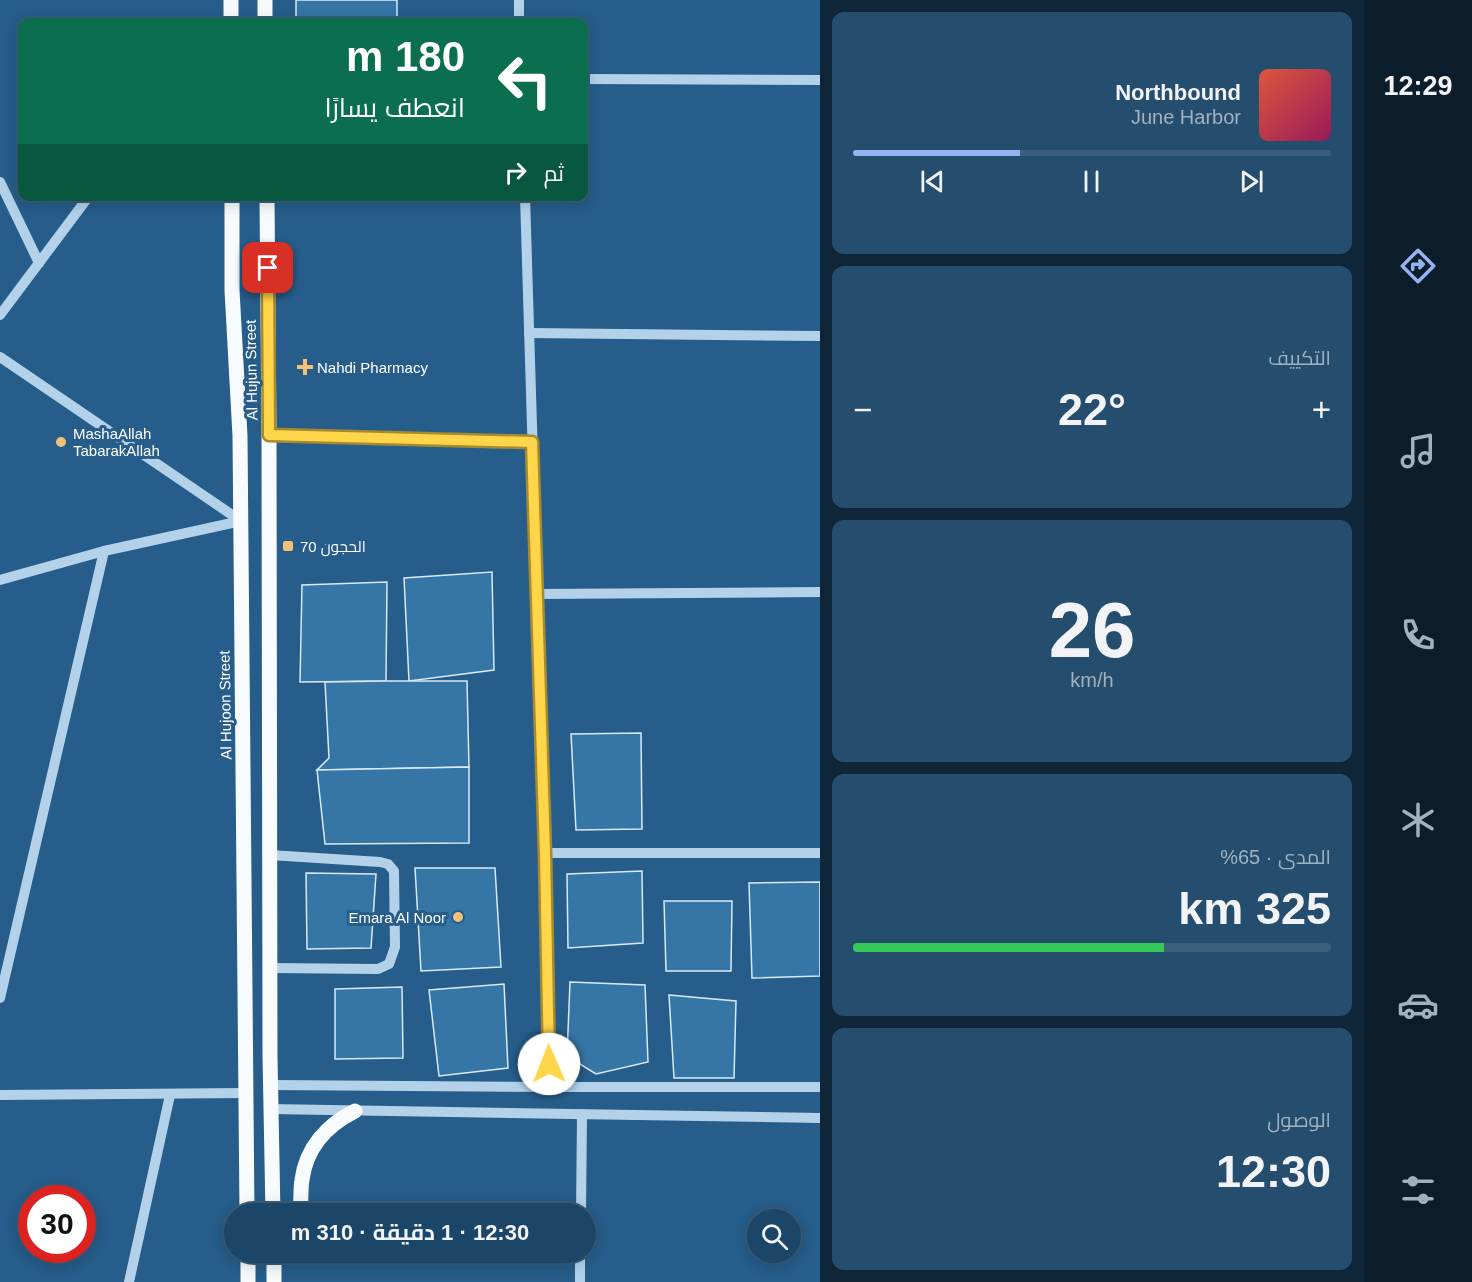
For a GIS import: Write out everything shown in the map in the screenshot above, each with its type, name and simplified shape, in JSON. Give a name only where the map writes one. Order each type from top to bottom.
[{"type":"main road","points":[[265,0],[265,18]]},
{"type":"main road","name":"Al Hujoon Street","points":[[232,201],[232,290],[240,436],[248,1203]]},
{"type":"main road","name":"Al Hujun Street","points":[[267,201],[269,435]]},
{"type":"main road","points":[[269,435],[270,1109],[273,1203]]},
{"type":"main road","points":[[300,1203],[302,1178],[312,1148],[330,1126],[355,1111]]},
{"type":"main road","points":[[248,1263],[248,1282]]},
{"type":"main road","points":[[274,1282],[275,1263]]},
{"type":"street","points":[[519,0],[519,18]]},
{"type":"street","points":[[588,79],[819,80]]},
{"type":"street","points":[[0,182],[39,263]]},
{"type":"street","points":[[0,315],[86,201]]},
{"type":"street","points":[[525,201],[545,853],[549,1088]]},
{"type":"street","points":[[529,333],[819,336]]},
{"type":"street","points":[[0,357],[241,521]]},
{"type":"street","points":[[269,435],[532,442]]},
{"type":"street","points":[[0,580],[104,551],[241,521]]},
{"type":"street","points":[[0,998],[104,551]]},
{"type":"street","points":[[537,594],[819,592]]},
{"type":"street","points":[[545,853],[819,853]]},
{"type":"street","points":[[270,855],[388,864],[394,871],[395,947],[389,964],[378,969],[270,968]]},
{"type":"street","points":[[0,946],[11,949]]},
{"type":"street","points":[[270,1085],[549,1088],[819,1087]]},
{"type":"street","points":[[0,1095],[246,1093]]},
{"type":"street","points":[[129,1282],[170,1095]]},
{"type":"street","points":[[270,1109],[819,1118]]},
{"type":"street","points":[[581,1203],[582,1114]]},
{"type":"street","points":[[580,1263],[580,1282]]},
{"type":"building","points":[[296,0],[397,0],[397,18],[296,18]]},
{"type":"building","points":[[492,572],[494,670],[409,681],[404,578]]},
{"type":"building","points":[[387,582],[386,681],[300,682],[302,585]]},
{"type":"building","points":[[467,681],[469,767],[317,770],[329,758],[325,682]]},
{"type":"building","points":[[641,733],[642,829],[576,830],[571,734]]},
{"type":"building","points":[[469,767],[469,843],[325,844],[317,770]]},
{"type":"building","name":"Emara Al Noor","points":[[415,868],[495,868],[501,967],[421,971]]},
{"type":"building","points":[[642,871],[643,943],[568,948],[567,874]]},
{"type":"building","points":[[306,873],[376,874],[371,948],[307,949]]},
{"type":"building","points":[[820,882],[820,976],[752,978],[749,883]]},
{"type":"building","points":[[664,901],[732,901],[731,971],[666,971]]},
{"type":"building","points":[[570,982],[645,985],[648,1062],[596,1074],[567,1056]]},
{"type":"building","points":[[504,984],[508,1068],[439,1076],[429,990]]},
{"type":"building","points":[[402,987],[403,1058],[335,1059],[335,989]]},
{"type":"building","points":[[669,995],[736,1001],[734,1078],[674,1078]]},
{"type":"place","name":"Nahdi Pharmacy","points":[[305,367]]},
{"type":"place","name":"MashaAllah TabarakAllah","points":[[61,442]]},
{"type":"place","name":"الحجون 70","points":[[288,546]]},
{"type":"place","name":"Emara Al Noor","points":[[458,917]]},
{"type":"route","points":[[268,268],[269,435],[532,442],[549,1064]]}]
